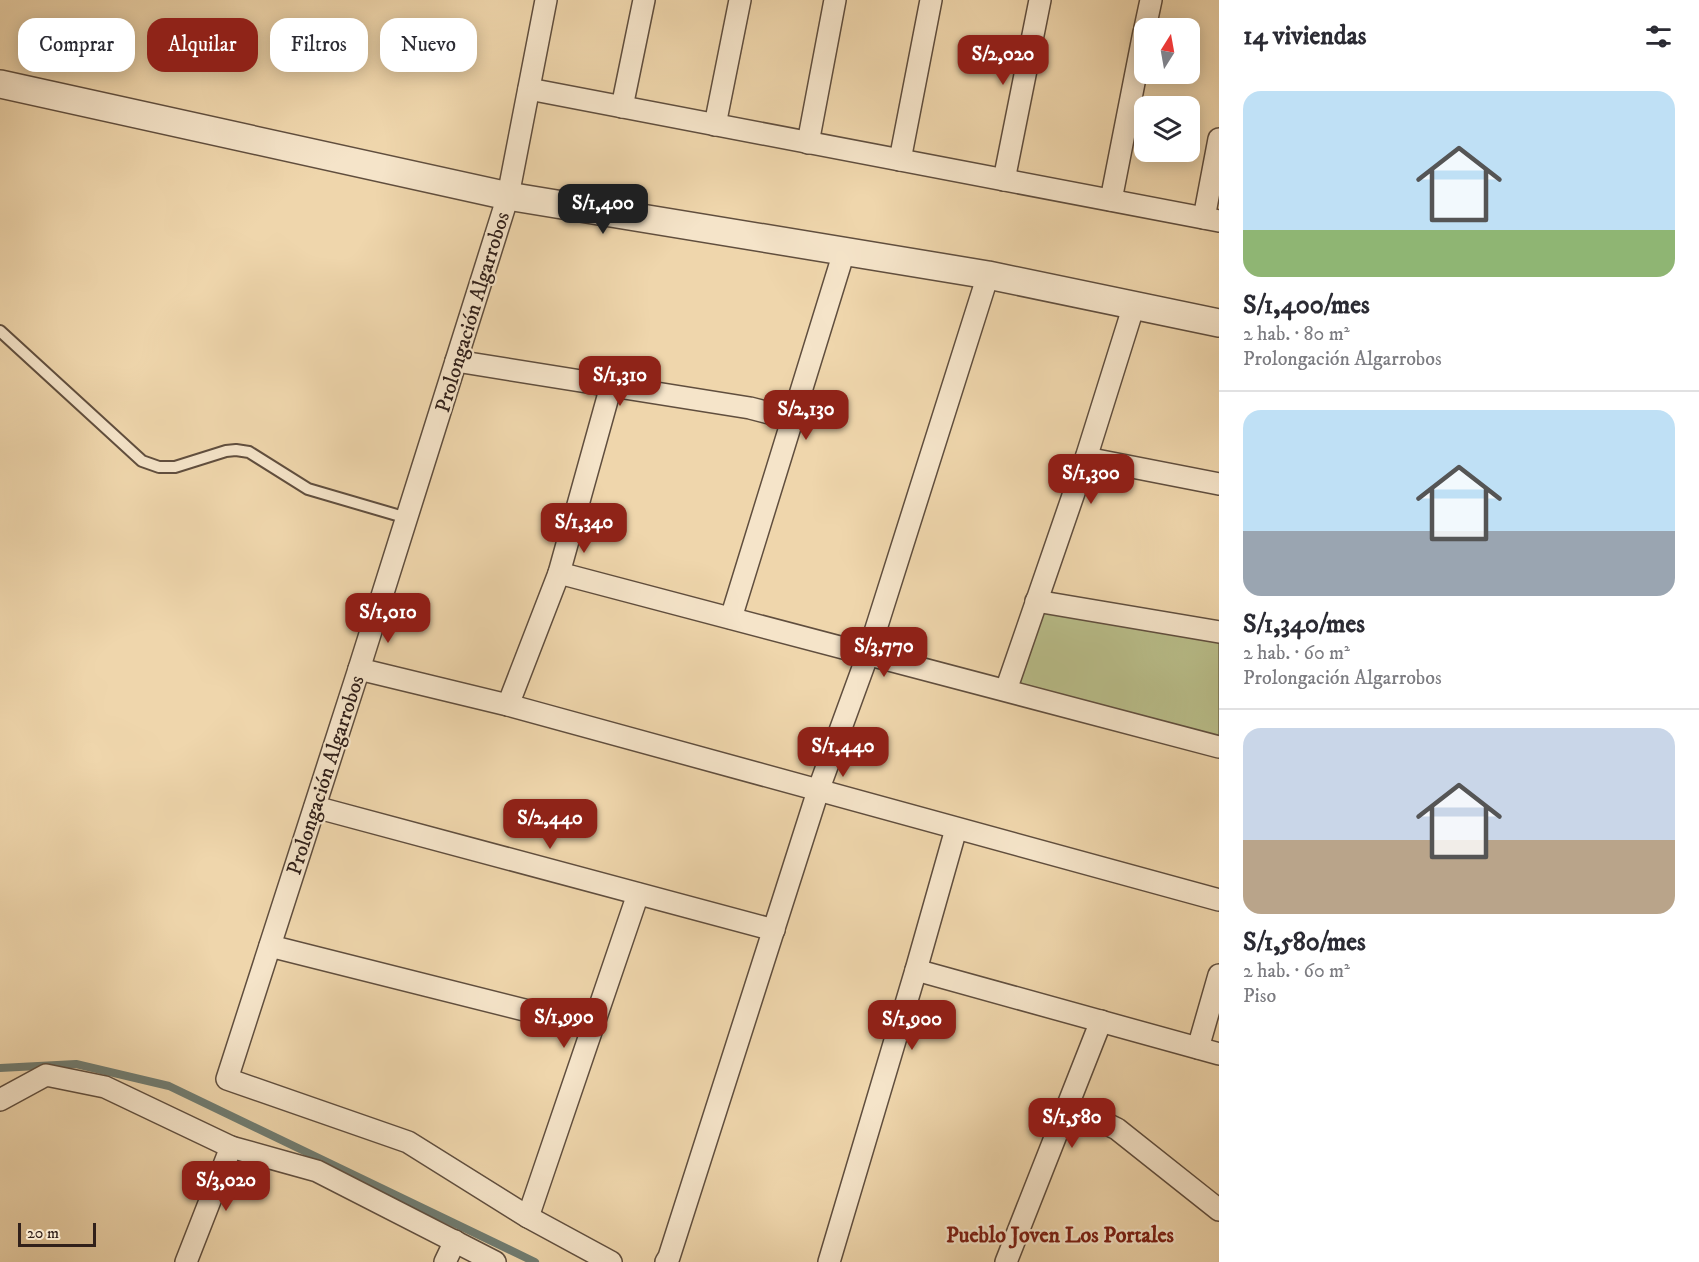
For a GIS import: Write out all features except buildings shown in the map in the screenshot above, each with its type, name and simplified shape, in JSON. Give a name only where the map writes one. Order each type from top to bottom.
[{"type":"street","name":"Prolongación Algarrobos","points":[[528,1218],[408,1142],[227,1080],[508,196],[546,0]]},
{"type":"street","points":[[622,107],[644,0]]},
{"type":"street","points":[[715,125],[740,0]]},
{"type":"street","points":[[808,143],[835,0]]},
{"type":"street","points":[[900,160],[931,0]]},
{"type":"street","points":[[1004,180],[1040,0]]},
{"type":"street","points":[[1147,18],[1151,0]]},
{"type":"street","points":[[0,84],[508,196],[988,275],[1219,323]]},
{"type":"street","points":[[1111,200],[1134,84]]},
{"type":"street","points":[[529,89],[1211,219],[1219,139]]},
{"type":"street","points":[[731,618],[844,252]]},
{"type":"street","points":[[666,1262],[818,791],[868,654],[988,275]]},
{"type":"street","points":[[1006,690],[1086,458],[1134,305]]},
{"type":"street","points":[[456,361],[750,408],[792,419]]},
{"type":"street","points":[[508,705],[559,573],[611,386]]},
{"type":"street","points":[[1086,458],[1219,484]]},
{"type":"street","points":[[559,573],[1219,747]]},
{"type":"street","points":[[1036,601],[1219,632]]},
{"type":"street","points":[[359,669],[508,705],[1219,900]]},
{"type":"street","points":[[315,807],[774,930]]},
{"type":"street","points":[[829,1262],[956,829]]},
{"type":"street","points":[[611,1262],[528,1218],[638,894]]},
{"type":"street","points":[[270,945],[592,1028]]},
{"type":"street","points":[[916,970],[1219,1054]]},
{"type":"street","points":[[1198,1048],[1219,975]]},
{"type":"street","points":[[1006,1262],[1101,1021]]},
{"type":"street","points":[[0,1100],[46,1076],[105,1087],[231,1147],[317,1171],[495,1262]]},
{"type":"street","points":[[1068,1105],[1117,1129],[1219,1210]]},
{"type":"street","points":[[186,1262],[231,1147]]},
{"type":"street","points":[[445,1262],[455,1241]]},
{"type":"lane","points":[[0,331],[142,461],[159,467],[175,467],[226,451],[249,452],[308,489],[407,518]]},
{"type":"green space","points":[[1043,603],[1219,632],[1219,742],[1013,691]]},
{"type":"waterway","points":[[0,1068],[76,1064],[169,1086],[535,1262]]},
{"type":"district","name":"Pueblo Joven Los Portales","points":[[1060,1234]]}]
